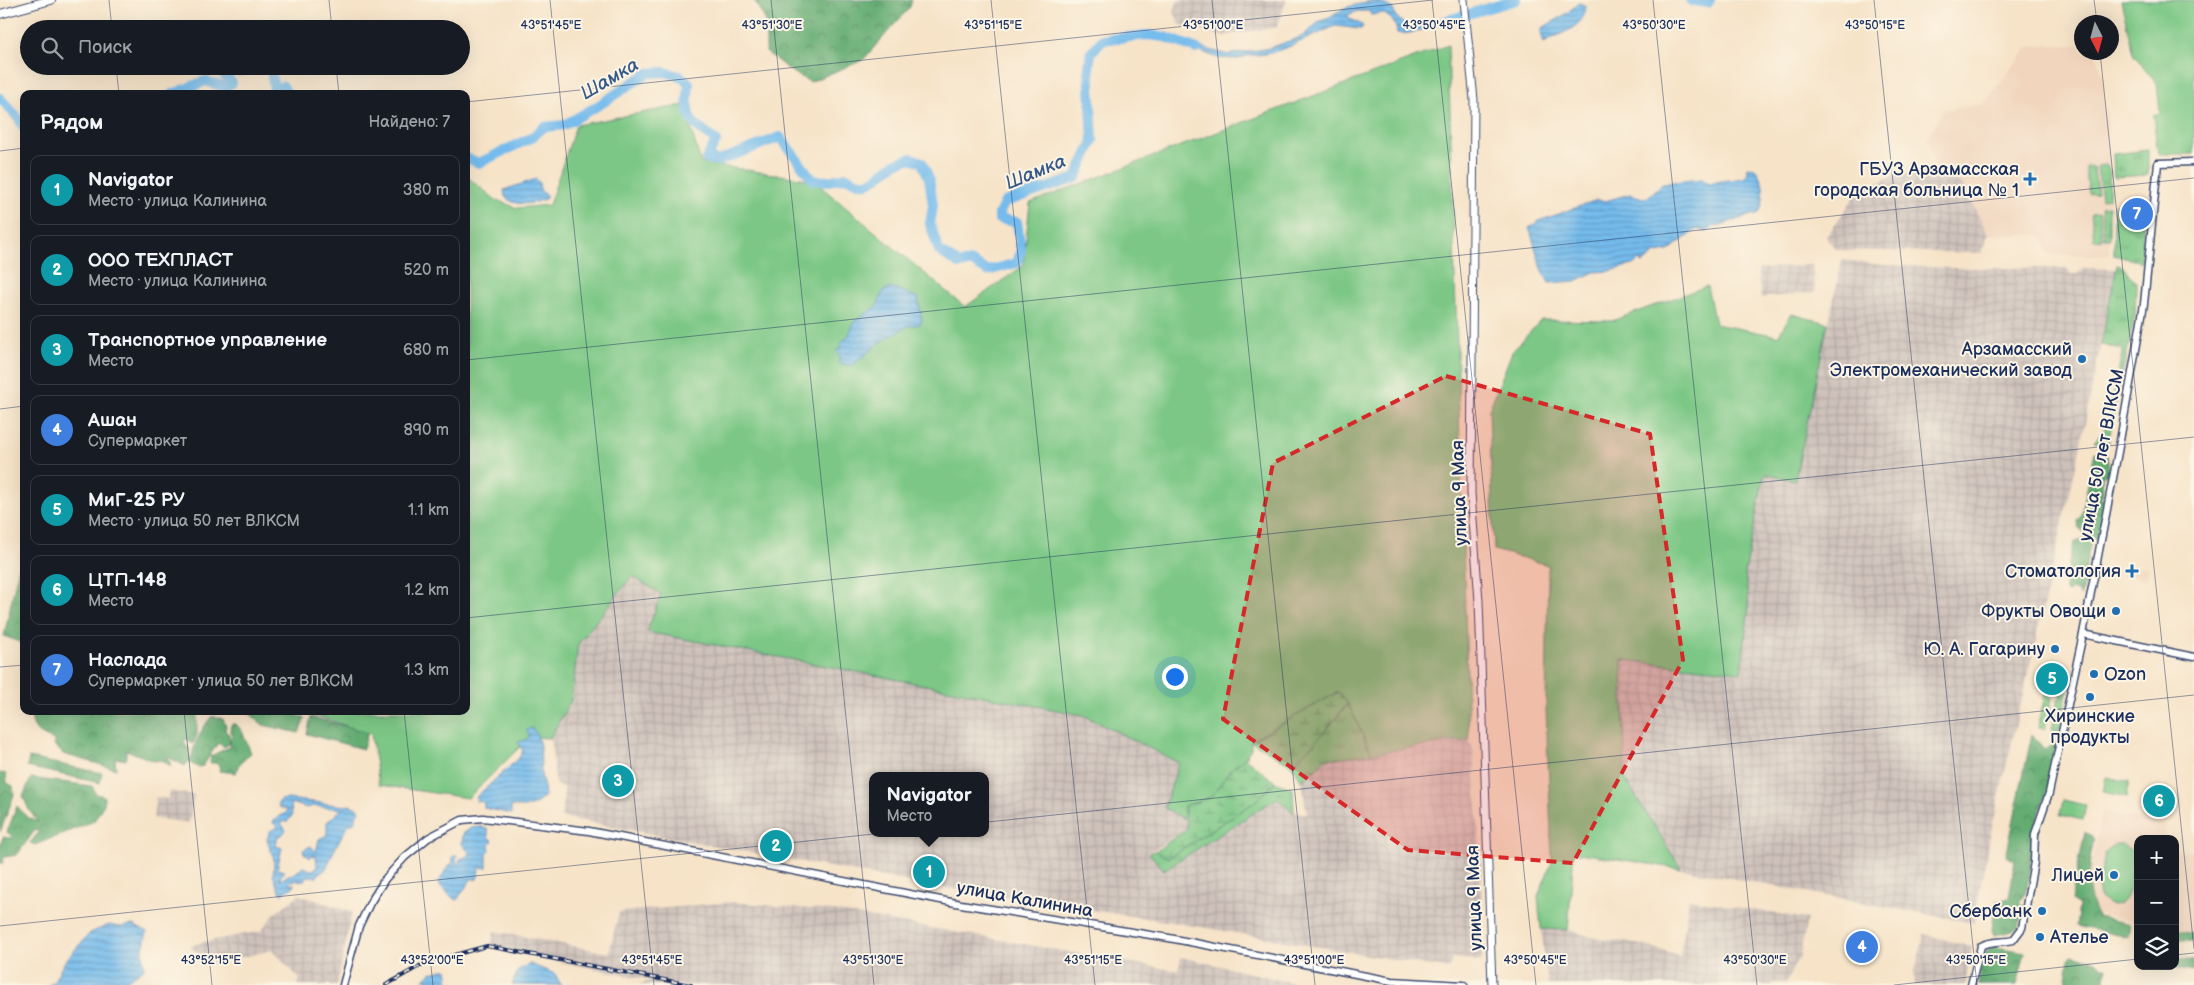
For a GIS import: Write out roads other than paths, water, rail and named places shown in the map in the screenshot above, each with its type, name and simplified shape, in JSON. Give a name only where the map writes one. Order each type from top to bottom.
[{"type":"main road","points":[[0,14],[51,0]]},
{"type":"main road","name":"улица 9 Мая","points":[[1464,0],[1465,26],[1474,100],[1472,494],[1479,601],[1492,985]]},
{"type":"street","name":"улица 50 лет ВЛКСМ","points":[[1971,985],[1981,946],[1989,942],[2013,940],[2022,928],[2034,862],[2035,834],[2049,793],[2082,634],[2144,304],[2158,163],[2194,162]]},
{"type":"street","points":[[2082,634],[2194,657]]},
{"type":"street","name":"улица Калинина","points":[[343,985],[359,926],[370,903],[385,879],[400,862],[428,838],[462,820],[483,818],[553,826],[682,848],[961,904],[1174,939],[1392,981],[1464,985]]},
{"type":"water","points":[[1370,1],[1380,2],[1393,9],[1395,15],[1406,26],[1429,23],[1456,16],[1456,20],[1412,33],[1397,33],[1394,23],[1382,13],[1371,15],[1369,11],[1357,11],[1348,15],[1348,17],[1363,26],[1361,29],[1335,26],[1286,48],[1267,54],[1246,56],[1239,59],[1218,58],[1183,45],[1185,43],[1228,55],[1270,48],[1303,36],[1320,21],[1330,18],[1344,8]]},
{"type":"water","points":[[1579,3],[1586,6],[1585,14],[1581,20],[1571,29],[1544,43],[1541,33],[1542,28],[1563,16]]},
{"type":"water","points":[[1747,167],[1755,168],[1763,185],[1763,201],[1759,213],[1713,227],[1707,232],[1697,229],[1668,251],[1656,253],[1643,263],[1639,260],[1633,265],[1610,271],[1594,272],[1576,281],[1549,283],[1540,263],[1529,228],[1539,221],[1597,200],[1605,201],[1630,194],[1643,198],[1648,197],[1663,183],[1702,179],[1708,183],[1744,178],[1748,172]]},
{"type":"water","points":[[536,179],[539,182],[540,190],[547,196],[545,199],[524,204],[514,202],[505,197],[504,190]]},
{"type":"water","points":[[894,288],[918,298],[922,321],[920,324],[908,326],[879,343],[853,365],[840,364],[838,361],[840,357],[836,350],[841,349],[841,343],[848,336],[855,321],[877,306],[884,290]]},
{"type":"water","points":[[531,728],[535,731],[539,742],[541,773],[545,791],[544,797],[529,806],[511,806],[511,814],[484,808],[484,804],[481,801],[476,801],[477,796],[519,758],[523,751],[518,742],[526,740],[530,735],[526,731]]},
{"type":"water","points":[[288,799],[349,805],[358,808],[360,812],[356,816],[356,821],[349,825],[344,833],[326,869],[319,873],[317,877],[308,876],[305,880],[290,881],[289,884],[294,884],[294,886],[282,894],[273,875],[274,860],[267,839],[270,831],[278,827],[273,821],[287,812],[287,810],[279,807],[278,803],[281,800]],"holes":[[[291,803],[307,808],[313,806],[342,809],[327,822],[327,835],[319,839],[316,852],[311,846],[303,850],[310,858],[312,855],[316,856],[316,869],[311,870],[303,867],[281,880],[280,877],[285,871],[277,869],[282,848],[276,846],[278,836],[282,835],[286,830],[281,823],[288,821],[292,816]]]},
{"type":"water","points":[[480,826],[488,830],[488,837],[493,841],[489,845],[490,850],[487,853],[487,868],[479,867],[476,880],[472,878],[457,900],[454,899],[438,884],[448,866],[453,863],[452,857],[457,855],[456,864],[458,864],[460,859],[468,856],[469,852],[462,844],[463,834],[472,827]]},
{"type":"water","points":[[109,925],[119,927],[133,925],[147,932],[143,949],[144,969],[125,982],[98,982],[93,985],[49,985],[54,981],[65,961],[90,933]]},
{"type":"water","points":[[530,964],[555,974],[561,985],[512,985],[518,970]]},
{"type":"water","points":[[447,969],[449,980],[445,985],[429,985],[430,981],[424,979],[430,973]]},
{"type":"waterway","name":"Шамка","points":[[1444,21],[1516,0]]},
{"type":"waterway","name":"Шамка","points":[[1690,0],[1708,3],[1710,0]]},
{"type":"waterway","name":"Шамка","points":[[470,160],[479,163],[531,138],[544,127],[564,125],[648,73],[665,72],[680,76],[689,83],[688,113],[690,118],[699,128],[716,141],[706,159],[719,161],[780,137],[813,180],[828,181],[847,177],[861,183],[866,183],[901,161],[911,158],[922,162],[929,178],[933,205],[930,224],[939,251],[959,264],[972,262],[987,271],[1017,263],[1021,250],[1017,222],[999,219],[999,214],[1005,202],[1076,178],[1093,141],[1089,67],[1091,53],[1102,40],[1147,35],[1165,37],[1197,49]]},
{"type":"waterway","name":"Шамка","points":[[183,90],[205,81],[225,87],[232,83],[224,75]]},
{"type":"waterway","name":"Шамка","points":[[272,75],[274,90]]},
{"type":"waterway","name":"Шамка","points":[[274,90],[283,86],[285,90]]},
{"type":"waterway","name":"Шамка","points":[[0,98],[20,121]]},
{"type":"railway","points":[[386,985],[425,963],[487,946],[691,985]]},
{"type":"place","name":"ГБУЗ Арзамасская городская больница № 1","points":[[2030,179]]},
{"type":"place","name":"Наслада","points":[[2137,214]]},
{"type":"place","name":"Арзамасский Электромеханический завод","points":[[2082,359]]},
{"type":"place","name":"Стоматология","points":[[2132,571]]},
{"type":"place","name":"Фрукты Овощи","points":[[2116,611]]},
{"type":"place","name":"Ю. А. Гагарину","points":[[2055,649]]},
{"type":"place","name":"Ozon","points":[[2094,674]]},
{"type":"place","name":"МиГ-25 РУ","points":[[2052,679]]},
{"type":"place","name":"Хиринские продукты","points":[[2090,697]]},
{"type":"place","name":"Транспортное управление","points":[[618,781]]},
{"type":"place","name":"ЦТП-148","points":[[2159,801]]},
{"type":"place","name":"ООО ТЕХПЛАСТ","points":[[776,846]]},
{"type":"place","name":"Navigator","points":[[929,872]]},
{"type":"place","name":"Лицей","points":[[2114,875]]},
{"type":"place","name":"Сбербанк","points":[[2042,911]]},
{"type":"place","name":"Ателье","points":[[2040,937]]},
{"type":"place","name":"Ашан","points":[[1862,947]]}]
